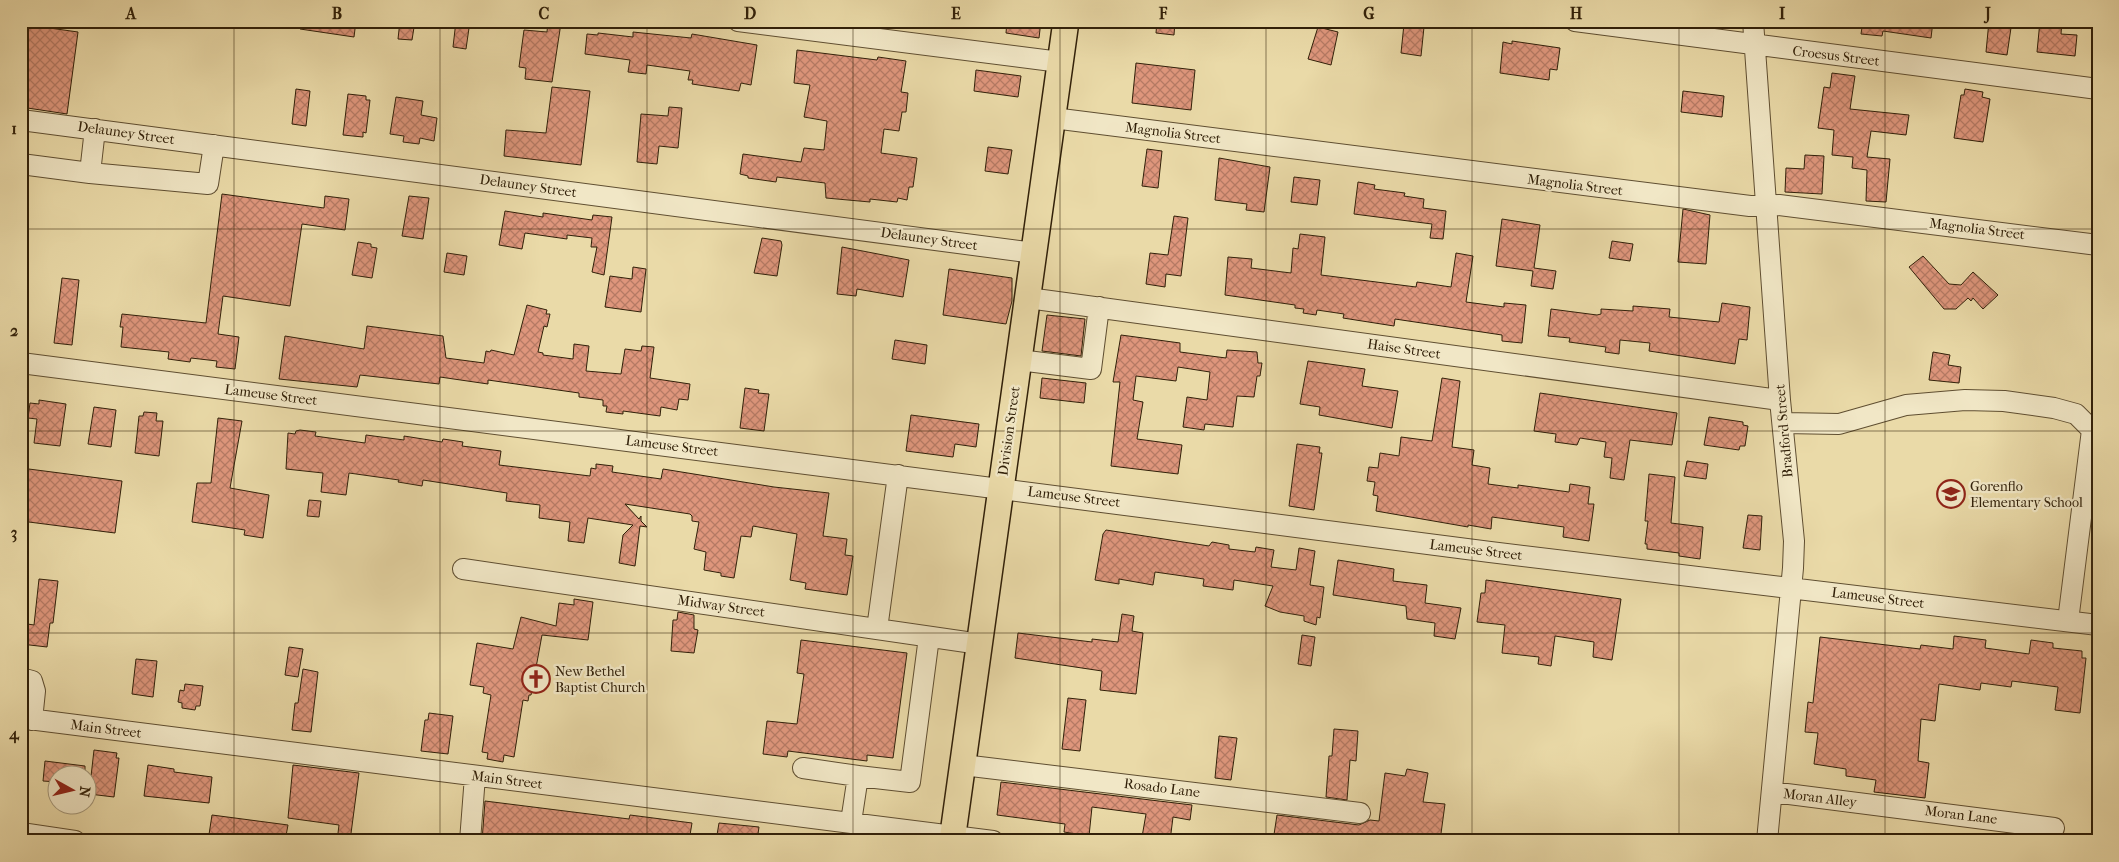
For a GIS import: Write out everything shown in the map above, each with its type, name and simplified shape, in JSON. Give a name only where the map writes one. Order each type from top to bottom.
[{"type":"main road","name":"Division Street","points":[[953,838],[1066,21]]},
{"type":"street","points":[[738,21],[1060,62]]},
{"type":"street","name":"Croesus Street","points":[[1575,21],[2098,89]]},
{"type":"street","name":"Bradford Street","points":[[1753,21],[1768,206],[1780,400],[1784,424],[1794,541],[1767,841]]},
{"type":"street","name":"Magnolia Street","points":[[1053,118],[1497,176],[1750,206],[1779,205],[2098,245]]},
{"type":"street","name":"Delauney Street","points":[[21,120],[1034,253]]},
{"type":"street","points":[[90,173],[95,129]]},
{"type":"street","points":[[21,164],[90,173],[208,184],[214,145]]},
{"type":"street","name":"Haise Street","points":[[1028,298],[1780,400]]},
{"type":"street","points":[[1019,360],[1091,368],[1099,307]]},
{"type":"street","name":"Lameuse Street","points":[[21,363],[1490,552],[2098,625]]},
{"type":"street","points":[[1784,424],[1839,424],[1906,405],[1965,400],[2004,401],[2054,408],[2076,414],[2092,430],[2068,621]]},
{"type":"street","points":[[876,629],[898,475]]},
{"type":"street","name":"Midway Street","points":[[462,569],[980,644]]},
{"type":"street","points":[[803,768],[910,782],[929,637]]},
{"type":"street","points":[[21,678],[32,681],[34,686],[27,719]]},
{"type":"street","name":"Main Street","points":[[27,719],[851,822],[953,838],[993,841]]},
{"type":"street","name":"Rosado Lane","points":[[963,765],[1360,813]]},
{"type":"street","points":[[470,841],[475,776]]},
{"type":"street","points":[[851,822],[858,776]]},
{"type":"street","name":"Moran Alley","points":[[1772,792],[1868,804]]},
{"type":"street","name":"Moran Lane","points":[[1868,804],[2042,831]]},
{"type":"street","points":[[21,833],[75,841]]},
{"type":"building","points":[[301,21],[356,21],[354,37],[300,29]]},
{"type":"building","points":[[400,21],[415,21],[412,40],[398,39]]},
{"type":"building","points":[[456,21],[470,21],[466,49],[453,47]]},
{"type":"building","points":[[548,21],[561,21],[552,82],[525,79],[526,68],[519,67],[524,30],[547,32]]},
{"type":"building","points":[[1007,21],[1041,21],[1039,38],[1006,33]]},
{"type":"building","points":[[1157,21],[1175,21],[1174,35],[1156,33]]},
{"type":"building","points":[[1863,21],[1933,21],[1931,38],[1883,31],[1882,36],[1861,34]]},
{"type":"building","points":[[1989,21],[2012,21],[2007,55],[1986,52]]},
{"type":"building","points":[[2040,21],[2062,21],[2061,34],[2077,35],[2075,56],[2037,52]]},
{"type":"building","points":[[21,24],[78,32],[67,114],[21,107]]},
{"type":"building","points":[[1404,24],[1424,27],[1421,56],[1401,53]]},
{"type":"building","points":[[1318,27],[1338,32],[1331,65],[1308,59]]},
{"type":"building","points":[[633,32],[691,38],[692,34],[757,45],[751,85],[741,83],[739,91],[692,84],[693,80],[688,80],[690,71],[647,65],[646,74],[628,72],[630,60],[585,54],[587,34],[598,35],[598,33],[633,37]]},
{"type":"building","points":[[1512,41],[1560,48],[1557,70],[1550,69],[1549,80],[1500,73],[1503,42],[1512,44]]},
{"type":"building","points":[[797,50],[877,60],[878,57],[906,61],[901,92],[908,93],[906,112],[902,112],[899,131],[884,129],[881,153],[917,158],[913,187],[909,187],[907,200],[898,198],[897,202],[870,199],[870,202],[826,198],[825,183],[777,177],[776,182],[748,178],[748,176],[740,174],[743,154],[801,162],[804,148],[824,150],[827,121],[804,117],[810,85],[794,83]]},
{"type":"building","points":[[1136,63],[1195,70],[1191,110],[1132,103]]},
{"type":"building","points":[[976,70],[1021,76],[1018,97],[974,91]]},
{"type":"building","points":[[1832,73],[1855,76],[1850,109],[1909,115],[1906,135],[1871,131],[1867,157],[1890,159],[1886,202],[1866,201],[1867,170],[1852,168],[1853,157],[1832,155],[1834,130],[1818,128],[1824,87],[1830,88]]},
{"type":"building","points":[[552,87],[590,91],[581,165],[504,156],[506,130],[546,133]]},
{"type":"building","points":[[296,89],[310,91],[306,126],[292,124]]},
{"type":"building","points":[[1965,89],[1983,92],[1982,97],[1990,99],[1983,142],[1954,138],[1961,95],[1964,95]]},
{"type":"building","points":[[1683,91],[1724,96],[1722,117],[1681,112]]},
{"type":"building","points":[[348,94],[366,96],[366,100],[370,100],[366,133],[363,132],[363,137],[343,135]]},
{"type":"building","points":[[396,97],[423,101],[421,115],[437,118],[434,141],[420,138],[419,144],[403,142],[404,136],[390,134]]},
{"type":"building","points":[[669,107],[682,108],[678,148],[659,146],[657,164],[637,162],[641,114],[668,116]]},
{"type":"building","points":[[988,147],[1012,150],[1008,174],[985,171]]},
{"type":"building","points":[[1147,149],[1162,151],[1158,188],[1142,186]]},
{"type":"building","points":[[1805,155],[1824,156],[1822,194],[1785,192],[1786,168],[1804,169]]},
{"type":"building","points":[[1219,158],[1270,167],[1264,212],[1246,210],[1247,204],[1215,200]]},
{"type":"building","points":[[1294,177],[1320,180],[1317,205],[1291,202]]},
{"type":"building","points":[[1358,182],[1375,185],[1374,189],[1405,193],[1404,196],[1424,199],[1423,208],[1446,211],[1443,239],[1430,238],[1432,224],[1354,214]]},
{"type":"building","points":[[222,194],[324,208],[325,196],[349,199],[345,230],[302,224],[290,306],[223,296],[218,334],[239,337],[235,369],[216,367],[217,361],[191,358],[190,362],[168,359],[169,352],[121,347],[123,327],[120,327],[122,314],[206,323]]},
{"type":"building","points":[[409,196],[429,198],[423,239],[402,236]]},
{"type":"building","points":[[1683,209],[1710,215],[1706,264],[1678,262]]},
{"type":"building","points":[[505,211],[543,217],[543,213],[592,220],[593,215],[612,217],[604,275],[592,272],[597,247],[591,247],[592,238],[567,235],[567,239],[525,233],[522,249],[499,245]]},
{"type":"building","points":[[1174,216],[1188,218],[1181,276],[1166,274],[1165,287],[1146,284],[1150,253],[1168,255]]},
{"type":"building","points":[[1502,219],[1540,225],[1534,268],[1556,271],[1553,289],[1531,286],[1533,271],[1496,266]]},
{"type":"building","points":[[1300,234],[1325,237],[1321,275],[1416,287],[1417,282],[1451,287],[1456,253],[1473,256],[1466,302],[1504,307],[1504,303],[1526,305],[1522,343],[1502,341],[1502,335],[1395,319],[1394,326],[1343,318],[1344,314],[1317,310],[1316,315],[1303,313],[1304,309],[1295,308],[1295,305],[1225,295],[1228,257],[1252,259],[1251,268],[1291,273],[1293,248],[1298,249]]},
{"type":"building","points":[[762,238],[781,241],[777,276],[754,273]]},
{"type":"building","points":[[1612,241],[1633,244],[1630,261],[1609,258]]},
{"type":"building","points":[[358,242],[371,244],[371,247],[377,248],[372,278],[352,275]]},
{"type":"building","points":[[842,247],[909,260],[903,297],[857,289],[856,296],[837,294]]},
{"type":"building","points":[[447,253],[467,256],[464,275],[444,272]]},
{"type":"building","points":[[1923,256],[1949,284],[1961,285],[1973,272],[1998,295],[1983,309],[1973,298],[1971,301],[1968,298],[1956,309],[1944,309],[1909,267]]},
{"type":"building","points":[[633,267],[646,269],[641,312],[605,307],[610,276],[632,279]]},
{"type":"building","points":[[949,269],[1012,278],[1012,301],[1006,324],[943,315]]},
{"type":"building","points":[[62,278],[79,280],[72,345],[54,343]]},
{"type":"building","points":[[1722,303],[1750,307],[1747,340],[1739,339],[1735,364],[1649,351],[1650,343],[1620,340],[1619,354],[1605,352],[1606,347],[1569,342],[1570,338],[1548,336],[1551,309],[1597,315],[1601,314],[1601,309],[1633,311],[1633,306],[1670,309],[1669,317],[1719,322]]},
{"type":"building","points":[[527,305],[547,310],[546,314],[550,314],[547,327],[544,326],[538,352],[543,353],[543,355],[573,359],[574,344],[589,346],[586,371],[621,374],[625,349],[641,351],[642,346],[654,347],[650,378],[690,384],[688,400],[679,399],[677,410],[661,407],[660,416],[623,411],[623,414],[606,412],[607,406],[603,406],[603,400],[579,397],[579,393],[488,380],[488,384],[440,377],[439,384],[360,375],[357,387],[279,379],[285,336],[364,349],[367,326],[443,336],[446,358],[484,363],[486,351],[490,352],[491,350],[514,355]]},
{"type":"building","points":[[1047,315],[1085,319],[1081,356],[1042,351]]},
{"type":"building","points":[[1121,335],[1180,343],[1180,352],[1226,358],[1227,350],[1257,352],[1258,363],[1262,363],[1260,376],[1257,376],[1254,397],[1237,396],[1233,427],[1205,424],[1204,430],[1183,427],[1187,397],[1207,400],[1210,372],[1178,367],[1176,381],[1136,376],[1133,400],[1143,402],[1137,439],[1182,445],[1178,474],[1111,466],[1120,382],[1113,382]]},
{"type":"building","points":[[895,340],[927,345],[925,364],[892,359]]},
{"type":"building","points":[[1933,352],[1950,355],[1948,365],[1961,367],[1959,383],[1929,380]]},
{"type":"building","points":[[1308,361],[1365,369],[1362,386],[1398,391],[1392,428],[1319,415],[1320,407],[1300,404]]},
{"type":"building","points":[[1042,378],[1086,383],[1084,403],[1040,398]]},
{"type":"building","points":[[1442,378],[1460,381],[1452,447],[1474,450],[1472,465],[1490,468],[1488,484],[1518,488],[1518,485],[1569,492],[1570,484],[1590,487],[1588,504],[1594,504],[1589,541],[1563,537],[1564,527],[1492,517],[1491,529],[1468,525],[1468,527],[1376,511],[1378,496],[1373,495],[1375,482],[1367,481],[1369,467],[1378,468],[1380,453],[1399,456],[1401,437],[1432,441]]},
{"type":"building","points":[[745,388],[759,390],[758,393],[769,394],[764,431],[740,428]]},
{"type":"building","points":[[1540,393],[1677,413],[1672,445],[1630,440],[1624,480],[1610,478],[1612,458],[1604,457],[1606,442],[1580,438],[1577,445],[1555,442],[1556,434],[1534,431]]},
{"type":"building","points":[[39,400],[66,404],[60,446],[34,443],[37,419],[28,418],[30,403],[39,404]]},
{"type":"building","points":[[94,407],[116,410],[111,447],[88,444]]},
{"type":"building","points":[[144,412],[157,413],[156,421],[163,421],[159,456],[135,453],[139,416],[143,416]]},
{"type":"building","points":[[911,415],[979,424],[976,447],[955,444],[953,457],[906,451]]},
{"type":"building","points":[[1709,417],[1743,422],[1743,425],[1748,426],[1745,446],[1740,446],[1739,450],[1704,445]]},
{"type":"building","points":[[218,418],[242,421],[230,488],[269,495],[263,538],[244,535],[245,530],[192,522],[197,483],[211,483]]},
{"type":"building","points":[[296,431],[316,432],[315,436],[365,443],[366,435],[404,440],[404,436],[442,442],[443,439],[463,442],[462,446],[501,451],[499,465],[590,476],[591,468],[596,469],[596,464],[613,466],[612,472],[661,479],[663,469],[774,487],[829,493],[823,536],[847,539],[845,555],[853,556],[847,595],[805,589],[806,583],[790,580],[797,534],[753,526],[751,537],[741,536],[734,578],[704,570],[706,552],[694,549],[699,522],[692,521],[690,514],[625,504],[639,519],[641,516],[641,521],[647,527],[640,526],[635,566],[619,563],[623,535],[633,525],[588,518],[584,543],[568,541],[570,522],[539,518],[540,505],[506,501],[507,493],[423,480],[422,486],[398,482],[399,480],[349,473],[346,495],[321,492],[323,473],[286,469],[288,433],[295,434]]},
{"type":"building","points":[[1297,444],[1320,447],[1319,453],[1322,453],[1314,510],[1289,506]]},
{"type":"building","points":[[1687,461],[1708,464],[1706,479],[1684,476]]},
{"type":"building","points":[[21,468],[122,481],[115,533],[21,521]]},
{"type":"building","points":[[1649,474],[1675,477],[1671,523],[1703,527],[1700,559],[1679,556],[1679,553],[1647,549],[1647,544],[1645,544],[1648,521],[1645,521]]},
{"type":"building","points":[[309,500],[321,501],[319,517],[307,516]]},
{"type":"building","points":[[1748,515],[1762,516],[1760,550],[1743,548]]},
{"type":"building","points":[[1106,530],[1209,546],[1212,542],[1229,545],[1229,549],[1255,552],[1256,547],[1274,550],[1271,567],[1296,570],[1299,548],[1315,551],[1310,585],[1324,587],[1320,618],[1317,617],[1316,625],[1304,621],[1304,616],[1280,612],[1265,606],[1273,586],[1234,580],[1233,590],[1203,586],[1204,579],[1155,572],[1153,585],[1119,579],[1119,584],[1095,580],[1103,534]]},
{"type":"building","points":[[1338,560],[1394,569],[1393,581],[1427,585],[1425,603],[1461,608],[1455,639],[1434,636],[1435,623],[1407,619],[1406,606],[1333,595]]},
{"type":"building","points":[[39,579],[58,581],[53,623],[50,623],[47,647],[21,644],[21,623],[34,625]]},
{"type":"building","points":[[1486,580],[1621,599],[1612,660],[1593,657],[1594,642],[1555,636],[1551,666],[1538,664],[1539,657],[1502,653],[1505,625],[1477,622],[1481,593],[1485,593]]},
{"type":"building","points":[[574,599],[593,602],[588,640],[542,635],[531,695],[529,695],[528,701],[523,700],[514,757],[504,755],[503,762],[487,759],[488,753],[482,752],[491,695],[483,693],[484,687],[470,685],[477,643],[513,649],[521,617],[556,626],[559,603],[574,605]]},
{"type":"building","points":[[678,612],[694,615],[694,629],[698,630],[694,653],[671,651],[673,620],[677,620]]},
{"type":"building","points":[[1122,614],[1134,616],[1132,631],[1143,633],[1136,694],[1100,690],[1102,671],[1015,658],[1018,633],[1092,642],[1092,639],[1118,642]]},
{"type":"building","points":[[1302,635],[1315,637],[1311,666],[1298,664]]},
{"type":"building","points":[[1954,636],[1986,640],[1985,648],[2029,654],[2031,640],[2053,643],[2053,648],[2082,651],[2082,658],[2086,658],[2080,713],[2055,710],[2058,687],[2012,681],[2011,687],[1981,683],[1980,690],[1939,684],[1935,721],[1921,719],[1918,761],[1929,763],[1925,798],[1874,792],[1876,780],[1846,776],[1846,769],[1814,764],[1818,733],[1805,732],[1808,702],[1813,703],[1820,637],[1920,649],[1921,645],[1953,649]]},
{"type":"building","points":[[801,640],[907,653],[893,758],[867,755],[867,761],[788,751],[787,757],[763,754],[767,721],[797,724],[804,674],[797,673]]},
{"type":"building","points":[[289,647],[303,649],[298,677],[285,675]]},
{"type":"building","points":[[136,659],[157,661],[153,697],[132,694]]},
{"type":"building","points":[[303,669],[318,672],[311,732],[292,730],[295,703],[298,703]]},
{"type":"building","points":[[185,684],[203,686],[200,706],[196,706],[195,710],[182,708],[182,703],[178,702],[180,690],[184,691]]},
{"type":"building","points":[[1068,698],[1086,700],[1080,751],[1062,749]]},
{"type":"building","points":[[429,713],[453,716],[448,754],[421,751],[425,720],[428,720]]},
{"type":"building","points":[[1334,729],[1358,731],[1356,761],[1350,760],[1347,800],[1326,797],[1329,756],[1332,756]]},
{"type":"building","points":[[1219,736],[1237,738],[1231,780],[1215,778]]},
{"type":"building","points":[[94,750],[117,753],[116,758],[119,758],[114,797],[98,795],[98,764],[92,764]]},
{"type":"building","points":[[45,761],[69,764],[48,764],[48,781],[43,781]]},
{"type":"building","points":[[148,765],[174,769],[174,772],[212,777],[209,803],[144,796]]},
{"type":"building","points":[[293,765],[359,773],[350,841],[337,841],[339,825],[288,818]]},
{"type":"building","points":[[1407,769],[1428,773],[1423,802],[1445,804],[1440,841],[1273,841],[1277,815],[1359,825],[1370,820],[1379,821],[1385,773],[1405,776]]},
{"type":"building","points":[[1001,782],[1192,805],[1190,820],[1173,817],[1170,841],[1142,837],[1146,814],[1092,807],[1089,836],[1064,832],[1065,824],[997,815]]},
{"type":"building","points":[[485,801],[629,819],[630,815],[692,823],[689,841],[482,841]]},
{"type":"building","points":[[212,815],[288,825],[285,841],[208,841]]},
{"type":"building","points":[[719,823],[759,827],[757,841],[716,841]]},
{"type":"place","name":"Gorenflo Elementary School","points":[[1951,494]]},
{"type":"place","name":"New Bethel Baptist Church","points":[[536,679]]}]
